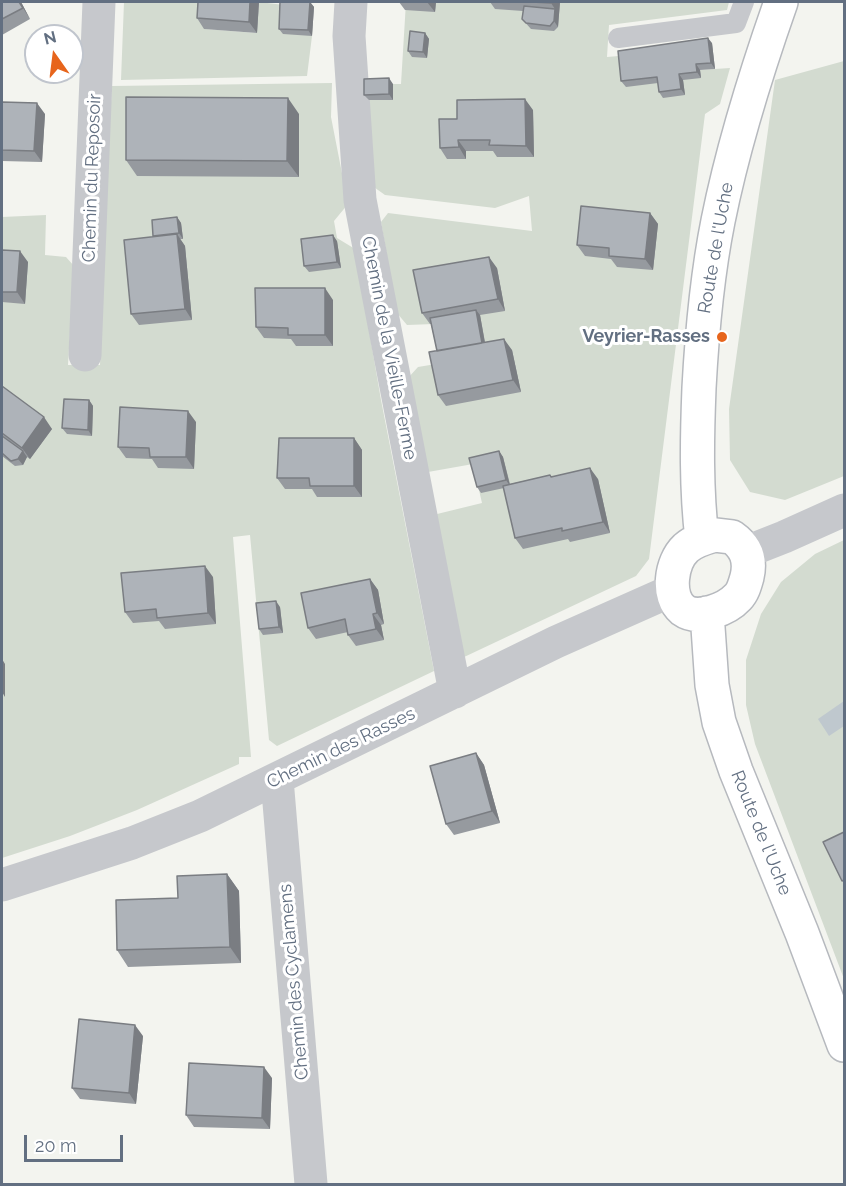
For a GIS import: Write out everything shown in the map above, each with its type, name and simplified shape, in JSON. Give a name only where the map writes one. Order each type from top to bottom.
[{"type":"street","name":"Chemin du Reposoir","points":[[85,355],[99,2]]},
{"type":"street","name":"Chemin de la Vieille-Ferme","points":[[351,2],[349,36],[360,200],[455,692]]},
{"type":"street","name":"Route de l'Uche","points":[[702,539],[696,458],[702,338],[708,283],[727,179],[757,69],[781,2]]},
{"type":"street","points":[[746,552],[844,510]]},
{"type":"street","points":[[715,535],[732,537],[746,552],[749,561],[748,573],[740,596],[731,603],[708,613],[687,613],[681,608],[675,600],[673,590],[674,568],[680,554],[693,542],[715,535]]},
{"type":"street","name":"Chemin des Rasses","points":[[2,885],[132,843],[200,816],[585,628],[673,590]]},
{"type":"street","name":"Route de l'Uche","points":[[708,613],[712,685],[719,722],[736,771],[802,933],[844,1045]]},
{"type":"street","name":"Chemin des Cyclamens","points":[[277,779],[311,1185]]},
{"type":"lane","points":[[618,38],[736,23],[744,2]]},
{"type":"shaded area","points":[[124,2],[207,2],[205,29],[256,33],[259,2],[284,5],[312,36],[307,76],[121,80]]},
{"type":"shaded area","points":[[406,2],[729,2],[727,10],[609,25],[607,57],[642,54],[700,70],[730,68],[720,104],[705,114],[649,559],[636,576],[462,658],[433,515],[482,503],[473,464],[428,472],[408,378],[418,367],[442,363],[434,324],[407,325],[397,313],[381,222],[388,213],[532,231],[529,196],[495,208],[385,195],[371,185],[368,84],[401,84]]},
{"type":"shaded area","points":[[844,61],[844,476],[785,500],[750,492],[730,460],[729,409],[775,80]]},
{"type":"shaded area","points":[[332,83],[331,117],[348,204],[334,221],[337,238],[355,249],[381,400],[434,671],[277,746],[269,740],[250,535],[233,537],[251,757],[239,757],[239,764],[137,810],[70,836],[2,858],[2,217],[46,215],[45,255],[66,257],[74,266],[68,365],[100,365],[104,223],[112,86]]},
{"type":"shaded area","points":[[844,540],[844,979],[755,744],[746,705],[746,660],[761,614],[781,582],[815,554]]},
{"type":"shaded area","points":[[844,701],[844,726],[829,736],[818,719]]},
{"type":"building","points":[[2,2],[19,2],[23,8],[2,19]]},
{"type":"building","points":[[198,2],[250,2],[249,22],[197,18]]},
{"type":"building","points":[[280,2],[310,2],[308,30],[279,29]]},
{"type":"building","points":[[524,6],[555,9],[554,21],[550,26],[526,23],[522,19]]},
{"type":"building","points":[[410,31],[425,33],[423,52],[408,51]]},
{"type":"building","points":[[708,38],[711,63],[696,64],[697,72],[679,74],[681,89],[659,92],[657,77],[621,81],[618,51]]},
{"type":"building","points":[[389,78],[389,94],[364,95],[364,79]]},
{"type":"building","points":[[126,97],[288,98],[287,161],[126,160]]},
{"type":"building","points":[[525,99],[526,146],[489,145],[490,140],[458,140],[459,147],[440,148],[439,119],[457,119],[457,100]]},
{"type":"building","points":[[2,102],[37,103],[34,151],[2,150]]},
{"type":"building","points":[[581,206],[650,213],[645,259],[609,256],[609,248],[577,245]]},
{"type":"building","points":[[177,217],[179,233],[153,236],[152,220]]},
{"type":"building","points":[[177,234],[185,309],[131,314],[124,240]]},
{"type":"building","points":[[333,235],[337,262],[304,266],[301,239]]},
{"type":"building","points":[[2,250],[20,251],[17,292],[2,292]]},
{"type":"building","points":[[489,257],[498,299],[422,313],[413,270]]},
{"type":"building","points":[[255,288],[325,288],[325,335],[288,335],[288,328],[256,327]]},
{"type":"building","points":[[476,310],[482,343],[437,351],[430,318]]},
{"type":"building","points":[[504,339],[513,380],[438,395],[429,352]]},
{"type":"building","points":[[2,386],[44,417],[22,448],[2,433]]},
{"type":"building","points":[[64,399],[89,400],[88,430],[62,428]]},
{"type":"building","points":[[120,407],[188,411],[186,457],[150,457],[149,448],[118,447]]},
{"type":"building","points":[[2,436],[23,451],[18,459],[11,461],[2,453]]},
{"type":"building","points":[[279,438],[354,438],[354,486],[310,486],[309,478],[277,478]]},
{"type":"building","points":[[499,451],[506,480],[477,487],[469,458]]},
{"type":"building","points":[[590,468],[603,522],[515,538],[503,486]]},
{"type":"building","points":[[205,566],[208,613],[157,618],[156,609],[125,612],[121,573]]},
{"type":"building","points":[[370,579],[377,613],[373,614],[376,629],[348,635],[345,619],[308,628],[301,593]]},
{"type":"building","points":[[276,601],[279,627],[259,629],[256,603]]},
{"type":"building","points":[[476,753],[492,811],[446,824],[430,766]]},
{"type":"building","points":[[844,832],[844,880],[842,881],[823,842]]},
{"type":"building","points":[[227,874],[230,947],[117,950],[116,900],[178,898],[177,876]]},
{"type":"building","points":[[79,1019],[135,1025],[129,1093],[72,1088]]},
{"type":"building","points":[[189,1063],[264,1067],[262,1118],[186,1115]]},
{"type":"place","name":"Veyrier-Rasses","points":[[722,337]]}]
